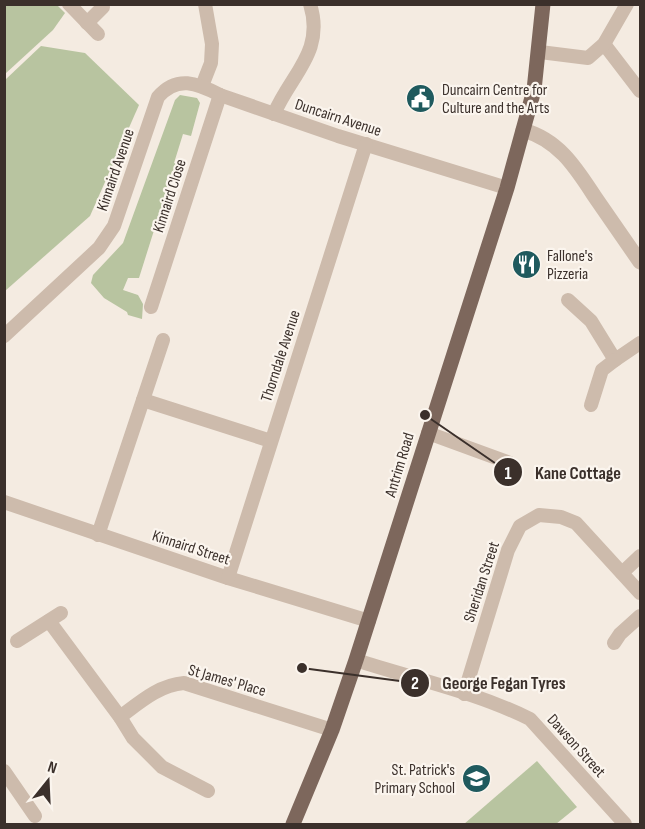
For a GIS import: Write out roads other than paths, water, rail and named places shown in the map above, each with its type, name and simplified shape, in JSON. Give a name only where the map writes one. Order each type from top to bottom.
[{"type":"main road","name":"Antrim Road","points":[[297,823],[369,621],[507,188],[534,90],[540,52],[543,4]]},
{"type":"street","points":[[69,4],[98,34]]},
{"type":"street","points":[[202,86],[211,63],[212,44],[205,4]]},
{"type":"street","name":"Duncairn Avenue","points":[[310,4],[314,30],[311,50],[274,114],[507,188]]},
{"type":"street","points":[[540,52],[588,58],[604,44],[627,4]]},
{"type":"street","points":[[87,23],[103,7]]},
{"type":"street","points":[[604,44],[640,91]]},
{"type":"street","name":"Kinnaird Avenue","points":[[4,336],[99,249],[114,226],[158,97],[166,88],[182,82],[202,86],[220,95],[274,114]]},
{"type":"street","name":"Kinnaird Close","points":[[151,307],[220,95]]},
{"type":"street","points":[[523,130],[538,134],[560,150],[580,172],[640,262]]},
{"type":"street","name":"Thorndale Avenue","points":[[228,578],[366,144]]},
{"type":"street","points":[[568,300],[591,321],[615,360]]},
{"type":"street","points":[[98,535],[163,340]]},
{"type":"street","points":[[591,405],[602,370],[640,343]]},
{"type":"street","points":[[143,400],[271,441]]},
{"type":"street","points":[[428,433],[510,463]]},
{"type":"street","name":"Kinnaird Street","points":[[4,502],[228,578],[369,621]]},
{"type":"street","name":"Sheridan Street","points":[[464,694],[508,550],[520,526],[539,515],[561,517],[576,523],[640,593]]},
{"type":"street","points":[[622,573],[640,556]]},
{"type":"street","points":[[614,643],[620,634],[640,616]]},
{"type":"street","points":[[17,641],[55,617],[133,738],[162,767],[208,790]]},
{"type":"street","name":"Dawson Street","points":[[356,660],[464,694],[530,719],[625,825]]},
{"type":"street","name":"St James' Place","points":[[120,717],[160,689],[172,684],[184,683],[332,730]]},
{"type":"street","points":[[4,771],[35,816]]},
{"type":"place","name":"Duncairn Centre for Culture and the Arts","points":[[421,99]]},
{"type":"place","name":"Fallone's Pizzeria","points":[[526,265]]},
{"type":"place","name":"Kane Cottage","points":[[425,415]]},
{"type":"place","name":"George Fegan Tyres","points":[[302,668]]},
{"type":"place","name":"St. Patrick's Primary School","points":[[476,779]]}]
